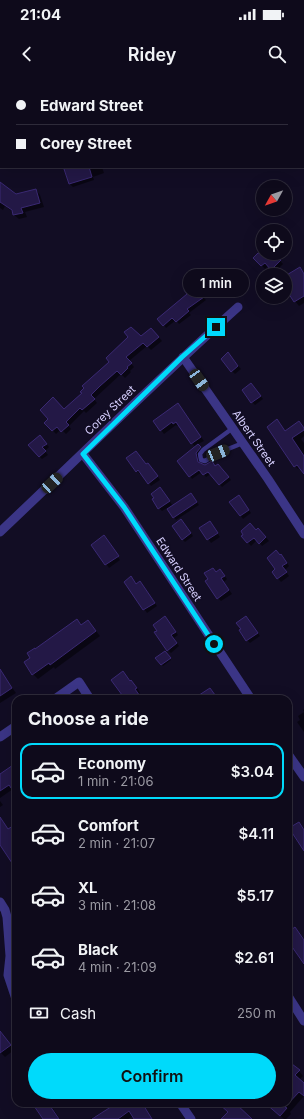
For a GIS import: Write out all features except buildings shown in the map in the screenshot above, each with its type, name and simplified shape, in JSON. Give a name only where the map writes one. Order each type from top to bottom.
[{"type":"street","name":"Corey Street","points":[[0,532],[83,454],[182,357],[238,307]]},
{"type":"street","name":"Albert Street","points":[[182,357],[233,428],[304,534]]},
{"type":"street","name":"Edward Street","points":[[83,454],[124,507],[248,695]]},
{"type":"street","points":[[61,695],[79,682],[87,695]]},
{"type":"street","points":[[0,737],[12,729]]},
{"type":"street","points":[[292,760],[304,777]]},
{"type":"street","points":[[0,902],[7,917],[12,948]]},
{"type":"street","points":[[12,958],[8,976],[12,988]]},
{"type":"street","points":[[292,1002],[304,1021]]},
{"type":"street","points":[[183,1107],[191,1119]]},
{"type":"lane","points":[[233,428],[203,450],[200,454],[201,460],[205,461],[218,453],[243,443]]},
{"type":"route","points":[[214,644],[124,507],[83,454],[182,357],[216,327]]}]
